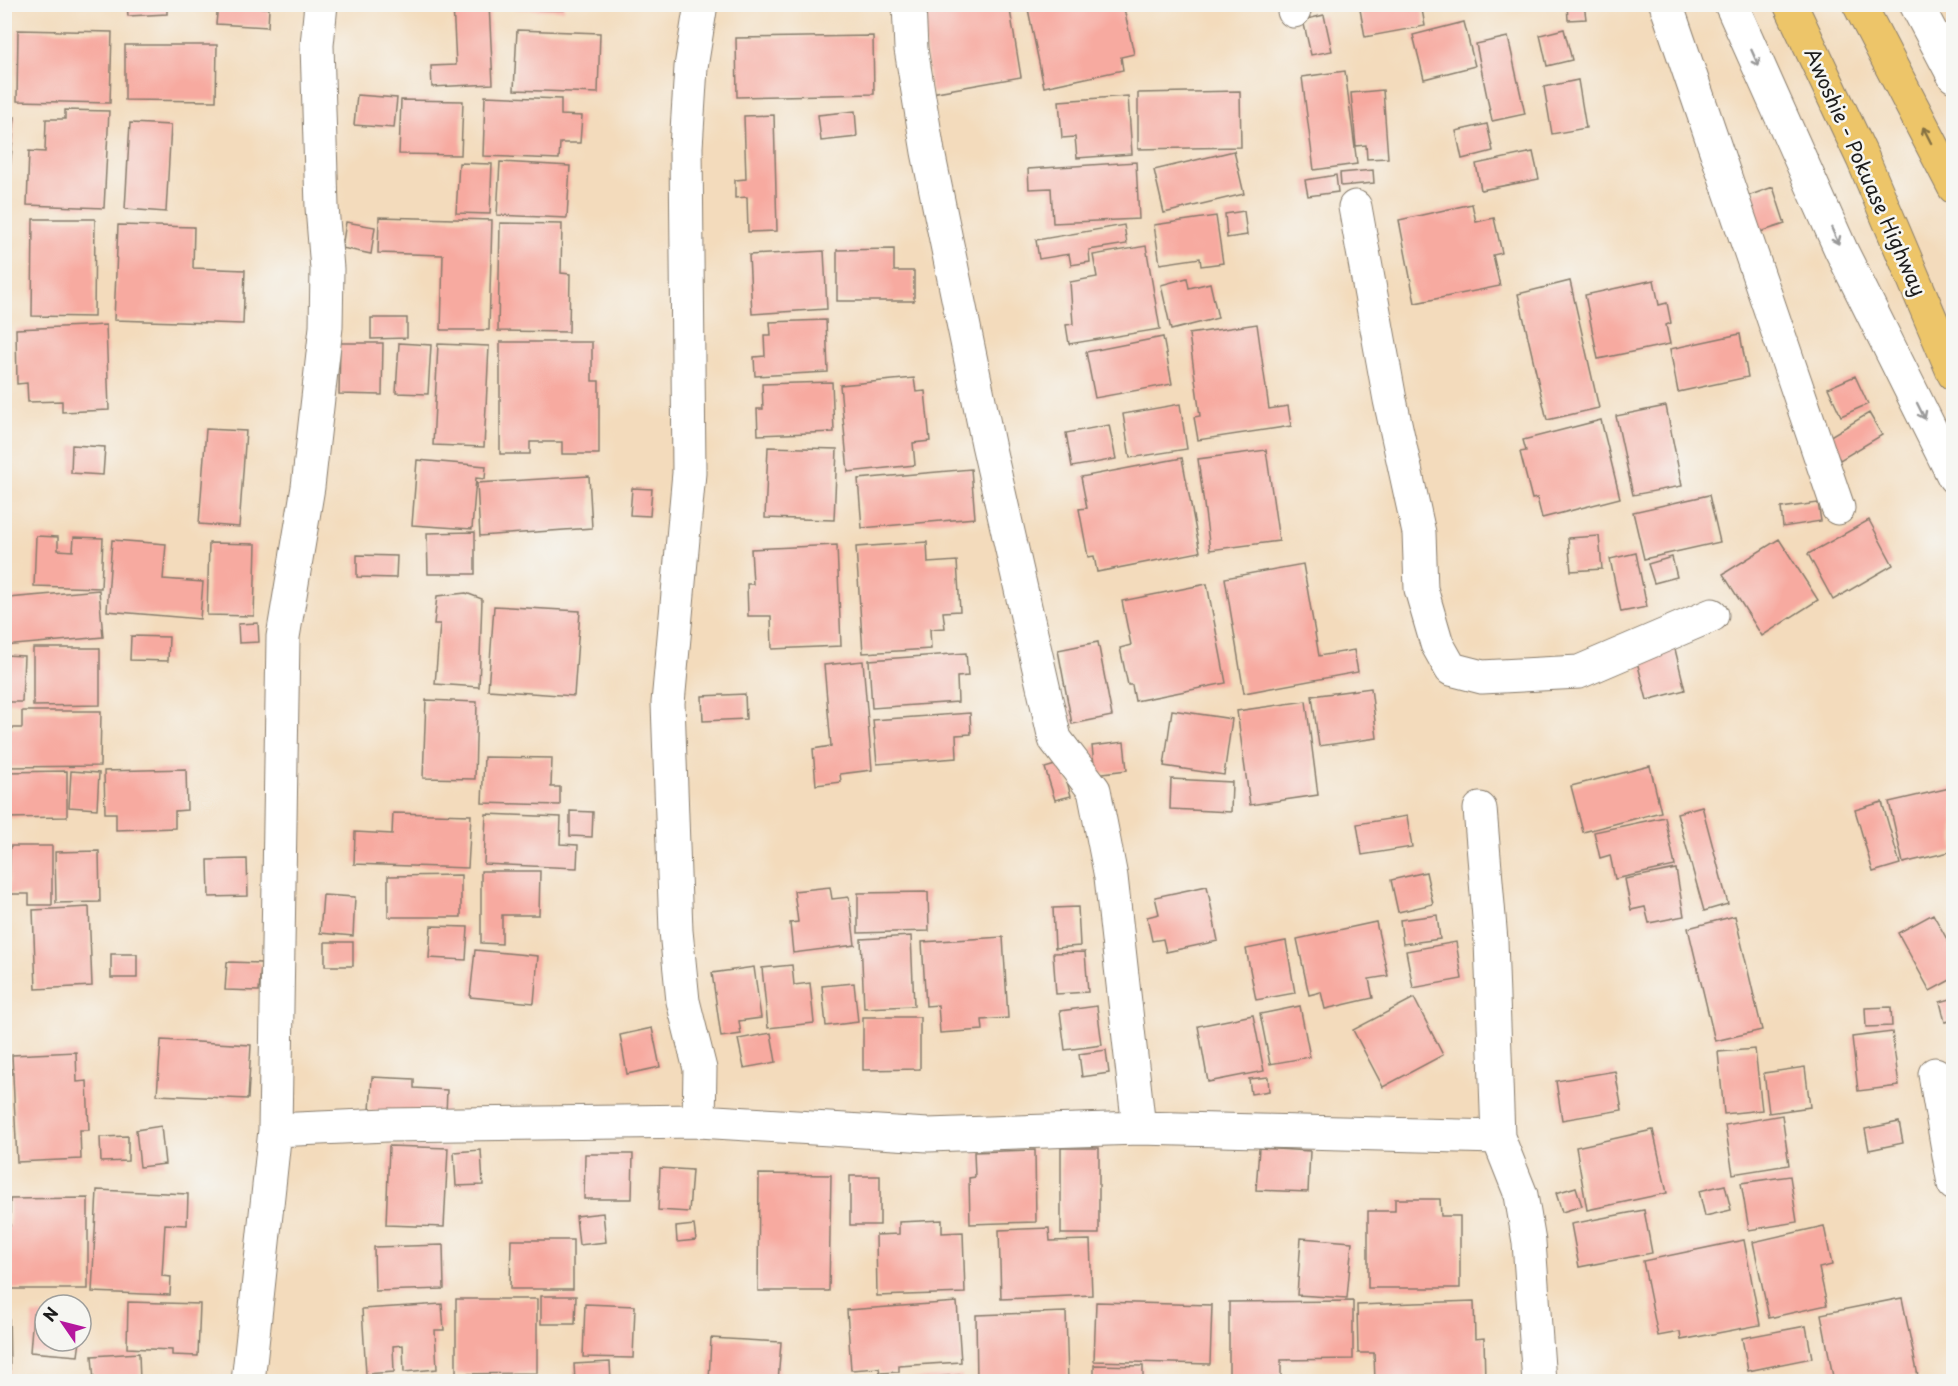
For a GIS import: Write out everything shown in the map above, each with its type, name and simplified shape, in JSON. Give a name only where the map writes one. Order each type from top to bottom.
[{"type":"main road","name":"Awoshie - Pokuase Highway","points":[[1790,4],[1863,159],[1953,374]]},
{"type":"main road","points":[[1859,4],[1953,187]]},
{"type":"street","points":[[248,1382],[275,1130],[283,637],[308,487],[326,327],[327,268],[322,207],[317,45],[321,4]]},
{"type":"street","points":[[699,1121],[700,1069],[683,1001],[676,931],[668,703],[689,473],[686,147],[691,67],[701,4]]},
{"type":"street","points":[[909,4],[911,48],[928,152],[988,444],[1055,740],[1094,790],[1111,877],[1139,1128]]},
{"type":"street","points":[[1666,4],[1838,508]]},
{"type":"street","points":[[1731,4],[1841,250],[1953,477]]},
{"type":"street","points":[[1916,4],[1953,76]]},
{"type":"street","points":[[1355,207],[1390,400],[1419,533],[1421,589],[1437,644],[1451,669],[1482,677],[1580,672],[1712,615]]},
{"type":"street","points":[[1480,809],[1491,941],[1498,1137],[1521,1195],[1530,1242],[1539,1382]]},
{"type":"street","points":[[1935,1074],[1953,1184]]},
{"type":"street","points":[[275,1130],[387,1125],[699,1121],[928,1136],[1139,1128],[1498,1137]]},
{"type":"building","points":[[127,4],[167,4],[167,14],[128,16]]},
{"type":"building","points":[[218,4],[251,4],[251,7],[269,8],[268,27],[216,24]]},
{"type":"building","points":[[453,4],[489,4],[493,84],[432,87],[431,66],[456,65]]},
{"type":"building","points":[[512,4],[564,4],[564,10],[512,9]]},
{"type":"building","points":[[920,4],[1009,4],[1021,77],[931,93]]},
{"type":"building","points":[[1048,4],[1123,4],[1134,54],[1121,57],[1123,70],[1044,87],[1028,9]]},
{"type":"building","points":[[1359,4],[1421,4],[1425,26],[1365,37]]},
{"type":"building","points":[[1567,4],[1584,4],[1586,19],[1568,20]]},
{"type":"building","points":[[1324,15],[1332,51],[1311,55],[1303,20]]},
{"type":"building","points":[[1464,22],[1475,66],[1424,79],[1413,35]]},
{"type":"building","points":[[1564,29],[1572,60],[1547,66],[1540,35]]},
{"type":"building","points":[[18,30],[112,32],[110,103],[17,101]]},
{"type":"building","points":[[517,30],[600,33],[598,93],[514,90]]},
{"type":"building","points":[[873,36],[874,94],[737,97],[736,38]]},
{"type":"building","points":[[1508,37],[1525,114],[1492,121],[1476,44]]},
{"type":"building","points":[[125,45],[217,45],[216,101],[125,100]]},
{"type":"building","points":[[1345,71],[1357,164],[1314,170],[1302,77]]},
{"type":"building","points":[[1578,80],[1586,128],[1552,134],[1544,87]]},
{"type":"building","points":[[1383,90],[1388,158],[1367,159],[1366,145],[1356,146],[1351,93]]},
{"type":"building","points":[[1240,91],[1241,147],[1138,149],[1138,93]]},
{"type":"building","points":[[357,95],[397,98],[394,128],[354,125]]},
{"type":"building","points":[[485,96],[561,99],[561,115],[582,116],[580,143],[560,143],[559,159],[483,156]]},
{"type":"building","points":[[1128,96],[1132,154],[1077,158],[1075,137],[1062,138],[1059,101]]},
{"type":"building","points":[[401,100],[463,101],[461,155],[399,154]]},
{"type":"building","points":[[65,110],[109,111],[104,208],[27,205],[29,151],[45,152],[46,119],[65,119]]},
{"type":"building","points":[[855,111],[857,137],[821,141],[818,115]]},
{"type":"building","points":[[774,115],[777,231],[748,232],[747,197],[735,198],[735,180],[746,179],[744,116]]},
{"type":"building","points":[[4,116],[15,117],[9,179],[4,179]]},
{"type":"building","points":[[130,123],[171,125],[166,212],[125,209]]},
{"type":"building","points":[[1487,124],[1493,151],[1462,159],[1456,131]]},
{"type":"building","points":[[1234,151],[1244,194],[1164,213],[1154,170]]},
{"type":"building","points":[[1533,152],[1539,179],[1481,190],[1476,164]]},
{"type":"building","points":[[500,162],[570,166],[567,218],[497,215]]},
{"type":"building","points":[[1136,162],[1139,219],[1053,223],[1051,188],[1029,189],[1028,169]]},
{"type":"building","points":[[459,163],[492,164],[490,214],[456,213]]},
{"type":"building","points":[[1373,170],[1374,183],[1341,186],[1340,173]]},
{"type":"building","points":[[1336,175],[1338,192],[1308,196],[1305,180]]},
{"type":"building","points":[[1773,187],[1785,224],[1757,233],[1745,197]]},
{"type":"building","points":[[1472,204],[1476,222],[1494,218],[1502,253],[1493,255],[1500,286],[1415,303],[1399,220]]},
{"type":"building","points":[[1244,211],[1247,235],[1227,238],[1225,214]]},
{"type":"building","points":[[1216,216],[1223,263],[1201,266],[1200,258],[1160,264],[1154,225]]},
{"type":"building","points":[[379,217],[492,220],[489,330],[441,330],[443,255],[378,253]]},
{"type":"building","points":[[33,219],[95,219],[94,317],[32,316]]},
{"type":"building","points":[[346,222],[375,227],[371,254],[342,248]]},
{"type":"building","points":[[500,223],[562,224],[561,273],[570,274],[569,332],[498,331]]},
{"type":"building","points":[[118,225],[194,227],[193,268],[245,270],[243,324],[114,320]]},
{"type":"building","points":[[1124,225],[1127,244],[1089,250],[1090,262],[1071,265],[1069,254],[1039,259],[1036,240]]},
{"type":"building","points":[[1146,246],[1160,329],[1069,344],[1066,325],[1073,324],[1070,282],[1097,277],[1093,255]]},
{"type":"building","points":[[894,249],[894,271],[914,271],[914,301],[837,301],[837,250]]},
{"type":"building","points":[[824,251],[827,309],[752,314],[749,255]]},
{"type":"building","points":[[1187,278],[1189,288],[1210,283],[1218,318],[1171,330],[1161,285]]},
{"type":"building","points":[[1654,280],[1659,305],[1667,303],[1671,323],[1666,325],[1670,344],[1598,359],[1585,295]]},
{"type":"building","points":[[1570,281],[1599,408],[1547,420],[1518,294]]},
{"type":"building","points":[[371,318],[407,318],[407,338],[371,339]]},
{"type":"building","points":[[826,320],[828,372],[755,376],[754,357],[765,356],[764,335],[771,335],[770,322]]},
{"type":"building","points":[[1257,324],[1269,409],[1288,406],[1291,426],[1198,440],[1194,417],[1200,416],[1189,334]]},
{"type":"building","points":[[106,325],[109,410],[62,412],[62,401],[28,402],[27,383],[17,384],[16,329]]},
{"type":"building","points":[[1740,334],[1748,377],[1678,392],[1670,349]]},
{"type":"building","points":[[1163,337],[1172,384],[1095,398],[1086,352]]},
{"type":"building","points":[[500,342],[592,342],[592,381],[599,381],[599,454],[562,454],[562,442],[530,442],[530,454],[500,454]]},
{"type":"building","points":[[340,343],[383,343],[382,395],[339,394]]},
{"type":"building","points":[[399,343],[431,345],[428,394],[396,393]]},
{"type":"building","points":[[438,344],[489,346],[484,447],[433,445]]},
{"type":"building","points":[[1855,376],[1868,404],[1841,416],[1828,388]]},
{"type":"building","points":[[914,378],[916,392],[925,391],[930,441],[913,443],[915,465],[848,472],[840,385]]},
{"type":"building","points":[[832,382],[834,432],[758,435],[757,409],[763,409],[762,384]]},
{"type":"building","points":[[1180,404],[1187,449],[1130,458],[1123,414]]},
{"type":"building","points":[[1666,406],[1682,486],[1633,495],[1616,416]]},
{"type":"building","points":[[1869,413],[1882,435],[1840,460],[1827,438]]},
{"type":"building","points":[[1601,420],[1620,498],[1542,518],[1537,498],[1532,499],[1520,452],[1526,451],[1523,440]]},
{"type":"building","points":[[1109,425],[1116,459],[1072,467],[1066,433]]},
{"type":"building","points":[[206,429],[246,431],[239,527],[199,524]]},
{"type":"building","points":[[72,445],[105,447],[103,475],[71,473]]},
{"type":"building","points":[[768,447],[837,449],[834,520],[765,518]]},
{"type":"building","points":[[1266,450],[1279,541],[1210,550],[1198,459]]},
{"type":"building","points":[[1182,458],[1200,552],[1097,572],[1094,556],[1088,557],[1079,509],[1087,508],[1081,477]]},
{"type":"building","points":[[417,460],[486,466],[485,479],[476,478],[472,529],[412,525]]},
{"type":"building","points":[[971,469],[975,518],[862,528],[858,479]]},
{"type":"building","points":[[589,476],[592,528],[480,536],[477,483]]},
{"type":"building","points":[[632,488],[652,489],[650,516],[630,515]]},
{"type":"building","points":[[1709,495],[1720,542],[1644,559],[1633,512]]},
{"type":"building","points":[[1818,503],[1821,521],[1783,527],[1781,508]]},
{"type":"building","points":[[1869,520],[1893,565],[1833,600],[1808,554]]},
{"type":"building","points":[[475,532],[475,574],[428,574],[427,533]]},
{"type":"building","points":[[36,536],[58,537],[58,550],[73,551],[74,537],[103,538],[101,588],[34,586]]},
{"type":"building","points":[[1599,536],[1602,569],[1571,571],[1568,538]]},
{"type":"building","points":[[1779,539],[1818,600],[1762,636],[1723,574]]},
{"type":"building","points":[[112,540],[166,544],[163,579],[203,582],[200,619],[107,611]]},
{"type":"building","points":[[927,542],[928,563],[957,561],[960,611],[943,612],[945,628],[930,629],[931,649],[863,653],[856,547]]},
{"type":"building","points":[[209,543],[256,544],[254,616],[207,615]]},
{"type":"building","points":[[837,545],[841,646],[772,649],[771,616],[748,616],[747,584],[753,584],[751,549]]},
{"type":"building","points":[[1636,553],[1647,607],[1621,612],[1610,559]]},
{"type":"building","points":[[357,555],[397,556],[396,578],[357,577]]},
{"type":"building","points":[[1672,557],[1677,577],[1654,583],[1648,564]]},
{"type":"building","points":[[1303,564],[1319,656],[1354,650],[1358,672],[1244,693],[1225,578]]},
{"type":"building","points":[[1207,584],[1226,683],[1135,701],[1132,685],[1128,685],[1120,648],[1131,645],[1122,601]]},
{"type":"building","points":[[99,590],[103,637],[4,646],[4,620],[10,619],[8,598]]},
{"type":"building","points":[[466,593],[482,599],[479,687],[435,684],[440,624],[434,624],[437,596]]},
{"type":"building","points":[[494,606],[580,611],[574,696],[488,690]]},
{"type":"building","points":[[258,623],[259,642],[239,643],[238,624]]},
{"type":"building","points":[[131,636],[169,637],[168,661],[130,660]]},
{"type":"building","points":[[1098,642],[1112,716],[1072,724],[1058,650]]},
{"type":"building","points":[[1674,645],[1685,690],[1647,700],[1635,654]]},
{"type":"building","points":[[33,648],[100,648],[100,705],[33,706]]},
{"type":"building","points":[[966,653],[968,676],[957,677],[958,702],[872,708],[869,660]]},
{"type":"building","points":[[4,655],[24,656],[22,702],[4,702]]},
{"type":"building","points":[[863,661],[872,770],[840,774],[841,782],[816,785],[813,749],[831,746],[824,665]]},
{"type":"building","points":[[1371,688],[1377,738],[1319,746],[1312,696]]},
{"type":"building","points":[[745,694],[746,719],[703,721],[702,696]]},
{"type":"building","points":[[426,700],[477,702],[475,779],[423,778]]},
{"type":"building","points":[[1306,701],[1318,795],[1250,805],[1237,711]]},
{"type":"building","points":[[1172,710],[1232,719],[1224,775],[1164,766]]},
{"type":"building","points":[[22,711],[101,711],[100,766],[4,767],[4,728],[22,728]]},
{"type":"building","points":[[970,713],[971,734],[956,735],[957,758],[877,764],[873,720]]},
{"type":"building","points":[[1124,742],[1127,770],[1095,774],[1092,746]]},
{"type":"building","points":[[484,757],[552,758],[551,787],[560,787],[560,805],[482,803]]},
{"type":"building","points":[[1062,763],[1071,796],[1055,800],[1045,768]]},
{"type":"building","points":[[1650,766],[1661,812],[1583,832],[1571,786]]},
{"type":"building","points":[[186,769],[187,810],[175,811],[175,828],[116,830],[116,813],[105,813],[104,771]]},
{"type":"building","points":[[67,771],[67,817],[4,818],[4,772]]},
{"type":"building","points":[[71,771],[99,773],[97,809],[69,807]]},
{"type":"building","points":[[1171,779],[1232,782],[1231,812],[1170,809]]},
{"type":"building","points":[[1954,787],[1954,851],[1903,863],[1889,802]]},
{"type":"building","points":[[1882,802],[1900,864],[1873,872],[1855,810]]},
{"type":"building","points":[[1702,806],[1728,904],[1704,911],[1677,813]]},
{"type":"building","points":[[570,811],[593,812],[592,837],[570,836]]},
{"type":"building","points":[[393,813],[471,815],[468,868],[354,864],[355,832],[392,834]]},
{"type":"building","points":[[486,814],[561,817],[560,844],[578,845],[577,868],[484,864]]},
{"type":"building","points":[[1407,816],[1412,847],[1362,855],[1357,824]]},
{"type":"building","points":[[1665,817],[1675,866],[1615,879],[1610,855],[1600,858],[1594,832]]},
{"type":"building","points":[[10,846],[52,846],[52,905],[29,905],[29,894],[9,894]]},
{"type":"building","points":[[99,851],[100,902],[56,903],[55,852]]},
{"type":"building","points":[[247,859],[248,896],[209,897],[208,860]]},
{"type":"building","points":[[1676,869],[1684,916],[1649,923],[1645,907],[1631,910],[1625,879]]},
{"type":"building","points":[[481,871],[540,871],[539,915],[502,915],[502,944],[481,943]]},
{"type":"building","points":[[1426,872],[1433,904],[1398,912],[1391,880]]},
{"type":"building","points":[[461,875],[461,917],[388,917],[388,876]]},
{"type":"building","points":[[1207,886],[1218,941],[1166,952],[1163,939],[1152,941],[1147,917],[1159,914],[1155,897]]},
{"type":"building","points":[[830,887],[832,899],[849,897],[855,945],[793,953],[790,923],[798,922],[794,891]]},
{"type":"building","points":[[928,892],[929,931],[858,933],[858,893]]},
{"type":"building","points":[[323,895],[355,897],[353,936],[320,933]]},
{"type":"building","points":[[89,907],[92,986],[36,989],[33,910]]},
{"type":"building","points":[[1078,907],[1080,946],[1055,948],[1053,908]]},
{"type":"building","points":[[1933,914],[1954,952],[1954,978],[1930,991],[1898,933]]},
{"type":"building","points":[[1437,915],[1440,939],[1403,944],[1400,920]]},
{"type":"building","points":[[1735,916],[1762,1030],[1715,1041],[1688,928]]},
{"type":"building","points":[[1376,922],[1388,976],[1369,979],[1373,998],[1325,1009],[1321,992],[1309,995],[1297,939]]},
{"type":"building","points":[[431,926],[468,927],[466,960],[429,958]]},
{"type":"building","points":[[911,936],[914,1006],[864,1008],[861,939]]},
{"type":"building","points":[[1003,937],[1008,1018],[982,1020],[983,1030],[940,1033],[938,1005],[926,1006],[922,942]]},
{"type":"building","points":[[1286,941],[1295,993],[1256,1000],[1246,949]]},
{"type":"building","points":[[325,942],[353,942],[353,966],[325,966]]},
{"type":"building","points":[[1456,942],[1462,979],[1413,988],[1406,951]]},
{"type":"building","points":[[475,950],[538,956],[534,1003],[470,997]]},
{"type":"building","points":[[1085,952],[1088,992],[1056,994],[1053,953]]},
{"type":"building","points":[[111,954],[137,954],[137,978],[111,978]]},
{"type":"building","points":[[227,962],[261,963],[259,991],[225,990]]},
{"type":"building","points":[[792,965],[794,985],[810,983],[814,1023],[768,1028],[762,968]]},
{"type":"building","points":[[754,967],[761,1018],[739,1021],[741,1034],[721,1037],[712,973]]},
{"type":"building","points":[[854,983],[858,1022],[826,1026],[822,986]]},
{"type":"building","points":[[1414,998],[1443,1055],[1383,1087],[1353,1030]]},
{"type":"building","points":[[1954,998],[1954,1020],[1945,1022],[1940,1002]]},
{"type":"building","points":[[1097,1006],[1102,1045],[1065,1050],[1060,1011]]},
{"type":"building","points":[[1300,1006],[1310,1057],[1270,1064],[1260,1014]]},
{"type":"building","points":[[1891,1007],[1892,1026],[1866,1027],[1865,1008]]},
{"type":"building","points":[[1253,1015],[1264,1071],[1208,1082],[1198,1026]]},
{"type":"building","points":[[863,1017],[920,1017],[920,1069],[863,1070]]},
{"type":"building","points":[[652,1028],[660,1067],[627,1074],[620,1035]]},
{"type":"building","points":[[1892,1032],[1899,1086],[1858,1091],[1852,1037]]},
{"type":"building","points":[[771,1033],[776,1062],[744,1068],[738,1039]]},
{"type":"building","points":[[161,1040],[251,1045],[248,1099],[157,1095]]},
{"type":"building","points":[[1755,1049],[1762,1110],[1724,1114],[1718,1052]]},
{"type":"building","points":[[1106,1050],[1109,1073],[1082,1077],[1079,1054]]},
{"type":"building","points":[[76,1052],[77,1082],[87,1081],[89,1130],[80,1130],[81,1159],[17,1162],[12,1055]]},
{"type":"building","points":[[1805,1067],[1810,1107],[1769,1113],[1764,1073]]},
{"type":"building","points":[[1615,1071],[1622,1110],[1562,1120],[1556,1081]]},
{"type":"building","points":[[372,1077],[414,1079],[414,1088],[447,1090],[446,1115],[370,1111]]},
{"type":"building","points":[[1268,1077],[1269,1091],[1251,1094],[1249,1079]]},
{"type":"building","points":[[1782,1115],[1789,1165],[1733,1174],[1725,1125]]},
{"type":"building","points":[[1899,1122],[1903,1143],[1869,1150],[1865,1129]]},
{"type":"building","points":[[161,1126],[165,1164],[140,1167],[136,1130]]},
{"type":"building","points":[[1653,1130],[1667,1193],[1587,1210],[1576,1147]]},
{"type":"building","points":[[128,1136],[128,1161],[101,1162],[100,1137]]},
{"type":"building","points":[[389,1146],[448,1148],[444,1227],[386,1225]]},
{"type":"building","points":[[1061,1148],[1099,1148],[1099,1234],[1061,1234]]},
{"type":"building","points":[[1259,1148],[1310,1151],[1308,1192],[1256,1190]]},
{"type":"building","points":[[481,1150],[483,1185],[456,1186],[454,1152]]},
{"type":"building","points":[[1035,1150],[1036,1222],[970,1224],[969,1178],[975,1177],[974,1152]]},
{"type":"building","points":[[585,1154],[633,1154],[632,1199],[584,1199]]},
{"type":"building","points":[[660,1168],[692,1170],[689,1212],[658,1210]]},
{"type":"building","points":[[759,1174],[831,1175],[829,1291],[758,1291]]},
{"type":"building","points":[[850,1176],[880,1176],[880,1225],[850,1225]]},
{"type":"building","points":[[1790,1176],[1797,1222],[1749,1230],[1741,1183]]},
{"type":"building","points":[[1725,1185],[1731,1210],[1705,1216],[1699,1191]]},
{"type":"building","points":[[1576,1187],[1582,1206],[1562,1212],[1556,1193]]},
{"type":"building","points":[[97,1190],[188,1194],[187,1225],[165,1224],[162,1276],[171,1277],[170,1295],[92,1292]]},
{"type":"building","points":[[88,1198],[88,1289],[4,1289],[4,1226],[10,1226],[10,1199]]},
{"type":"building","points":[[1395,1199],[1440,1199],[1441,1216],[1460,1216],[1460,1288],[1368,1288],[1368,1211],[1395,1211]]},
{"type":"building","points":[[1644,1210],[1652,1253],[1579,1267],[1571,1224]]},
{"type":"building","points":[[603,1213],[606,1242],[579,1245],[576,1216]]},
{"type":"building","points":[[942,1220],[942,1233],[963,1232],[965,1293],[877,1296],[876,1235],[899,1234],[899,1222]]},
{"type":"building","points":[[694,1225],[696,1240],[677,1242],[676,1227]]},
{"type":"building","points":[[1824,1226],[1832,1265],[1819,1268],[1827,1305],[1769,1318],[1753,1242]]},
{"type":"building","points":[[1049,1228],[1050,1241],[1090,1240],[1092,1295],[1001,1299],[999,1230]]},
{"type":"building","points":[[1301,1238],[1352,1242],[1347,1298],[1297,1295]]},
{"type":"building","points":[[511,1240],[573,1240],[573,1289],[510,1289]]},
{"type":"building","points":[[1744,1240],[1760,1325],[1681,1340],[1680,1332],[1658,1336],[1643,1261]]},
{"type":"building","points":[[443,1245],[444,1289],[375,1291],[374,1247]]},
{"type":"building","points":[[541,1296],[576,1296],[575,1324],[541,1324]]},
{"type":"building","points":[[1902,1298],[1918,1376],[1888,1382],[1834,1382],[1821,1314]]},
{"type":"building","points":[[456,1299],[537,1299],[537,1373],[456,1374]]},
{"type":"building","points":[[1353,1301],[1353,1359],[1281,1360],[1281,1382],[1229,1382],[1229,1302]]},
{"type":"building","points":[[1474,1301],[1475,1339],[1484,1338],[1485,1381],[1375,1382],[1374,1353],[1358,1353],[1357,1305]]},
{"type":"building","points":[[128,1302],[200,1304],[198,1356],[172,1355],[172,1350],[127,1348]]},
{"type":"building","points":[[957,1302],[961,1362],[899,1366],[899,1372],[880,1373],[879,1368],[851,1370],[847,1310]]},
{"type":"building","points":[[1096,1302],[1212,1305],[1210,1364],[1094,1361]]},
{"type":"building","points":[[442,1304],[444,1330],[435,1330],[437,1369],[404,1372],[403,1345],[393,1346],[394,1372],[366,1374],[362,1309]]},
{"type":"building","points":[[585,1304],[635,1306],[633,1358],[583,1357]]},
{"type":"building","points":[[4,1307],[9,1307],[10,1374],[4,1374]]},
{"type":"building","points":[[1066,1312],[1068,1382],[977,1382],[976,1315]]},
{"type":"building","points":[[33,1314],[33,1352],[30,1352]]},
{"type":"building","points":[[1806,1326],[1812,1358],[1748,1371],[1742,1338]]},
{"type":"building","points":[[711,1338],[781,1342],[778,1382],[709,1381]]},
{"type":"building","points":[[42,1353],[78,1353],[78,1356]]},
{"type":"building","points":[[139,1353],[140,1382],[94,1382],[92,1356]]},
{"type":"building","points":[[610,1362],[611,1382],[575,1382],[574,1364]]},
{"type":"building","points":[[1094,1365],[1143,1366],[1143,1382],[1094,1382]]},
{"type":"building","points":[[962,1375],[962,1382],[897,1382],[897,1380]]}]
